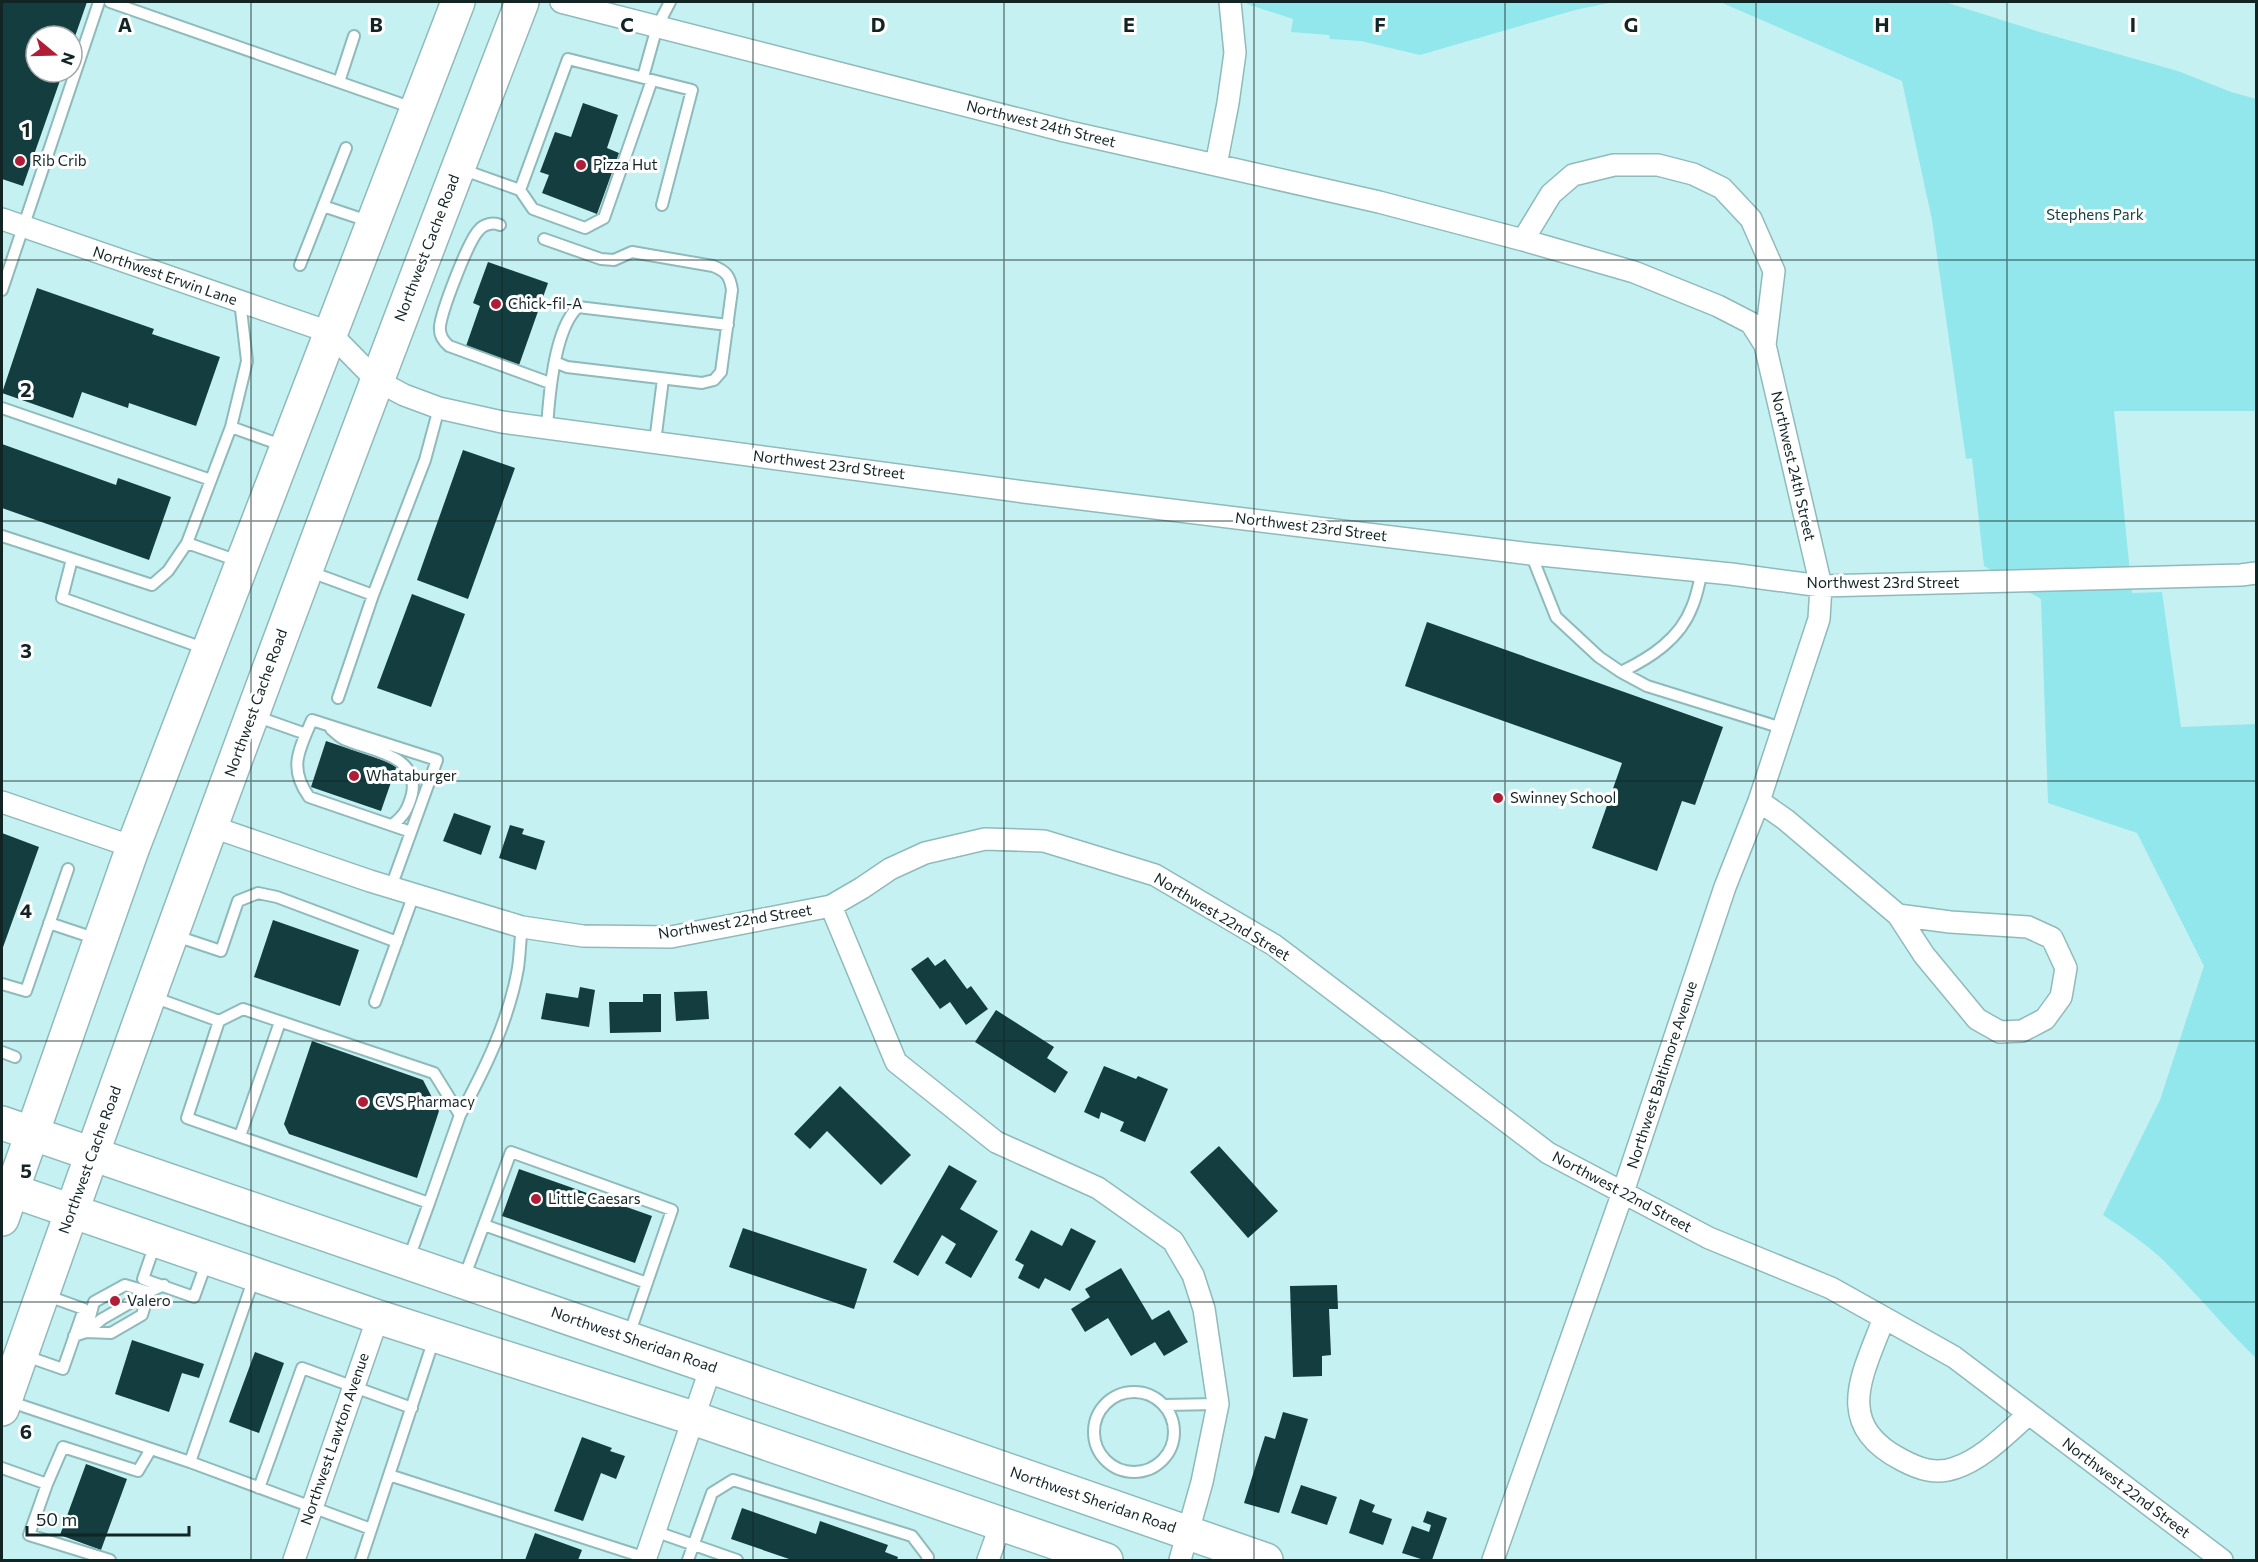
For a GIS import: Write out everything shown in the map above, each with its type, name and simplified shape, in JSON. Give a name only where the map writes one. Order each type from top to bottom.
[{"type":"main road","points":[[458,2],[133,848],[32,1133],[5,1199],[71,1211],[378,1317],[693,1418],[1106,1560]]},
{"type":"main road","name":"Northwest Cache Road","points":[[3,1404],[251,715],[376,380],[522,2]]},
{"type":"main road","name":"Northwest Sheridan Road","points":[[2,1123],[711,1366],[1184,1547],[1266,1560]]},
{"type":"street","name":"Northwest 24th Street","points":[[561,2],[602,7],[657,27],[1065,131],[1379,202],[1634,272],[1718,306],[1751,323],[1765,345],[1821,586]]},
{"type":"street","points":[[1216,165],[1235,53],[1230,2]]},
{"type":"street","name":"Northwest 24th Street","points":[[1523,240],[1551,194],[1573,175],[1614,165],[1658,165],[1693,174],[1722,188],[1750,219],[1774,271],[1765,345]]},
{"type":"street","name":"Northwest Erwin Lane","points":[[2,219],[330,332]]},
{"type":"street","name":"Northwest 23rd Street","points":[[330,332],[376,380],[404,395],[439,408],[502,422],[1024,492],[1531,554],[1702,571],[1821,586],[2256,573]]},
{"type":"street","name":"Northwest Baltimore Avenue","points":[[1493,1560],[1623,1192],[1725,887],[1759,801],[1819,619],[1821,586]]},
{"type":"street","points":[[1759,801],[1786,820],[1898,915],[1924,955],[1977,1019],[2000,1032],[2022,1031],[2045,1018],[2061,997],[2066,968],[2052,938],[2028,927],[1950,922],[1898,915]]},
{"type":"street","points":[[2,802],[133,848]]},
{"type":"street","name":"Northwest 22nd Street","points":[[210,826],[391,887],[522,927],[583,936],[671,937],[831,906],[890,868],[925,853],[985,839],[1044,841],[1155,875],[1274,945],[1548,1153],[1709,1238],[1831,1288],[1954,1357],[2222,1560]]},
{"type":"street","points":[[831,906],[896,1062],[996,1142],[1098,1188],[1173,1240],[1193,1275],[1204,1309],[1218,1404],[1203,1482],[1184,1547]]},
{"type":"street","name":"Northwest Lawton Avenue","points":[[294,1560],[378,1317]]},
{"type":"street","points":[[1884,1318],[1859,1384],[1859,1418],[1867,1434],[1886,1452],[1914,1466],[1935,1472],[1955,1468],[1979,1455],[2030,1414]]},
{"type":"street","points":[[645,1559],[711,1366]]},
{"type":"street","points":[[987,1560],[1001,1524]]},
{"type":"lane","points":[[2,290],[99,2]]},
{"type":"lane","points":[[110,2],[416,109]]},
{"type":"lane","points":[[458,168],[520,190],[533,209],[585,228],[604,218],[647,78],[657,27],[670,2]]},
{"type":"lane","points":[[339,82],[354,36]]},
{"type":"lane","points":[[520,190],[568,58],[692,90],[662,205]]},
{"type":"lane","points":[[300,265],[346,148]]},
{"type":"lane","points":[[323,206],[372,222]]},
{"type":"lane","points":[[500,225],[495,223],[480,227],[474,237],[459,268],[440,327],[443,341],[449,346],[550,383]]},
{"type":"lane","points":[[544,239],[601,259],[614,260],[632,252],[713,266],[724,270],[730,279],[732,290],[721,372],[714,380],[702,383],[663,379],[567,367],[555,362]]},
{"type":"lane","points":[[2,536],[152,585],[168,571],[187,543],[231,427],[246,361],[240,301]]},
{"type":"lane","points":[[547,428],[550,383],[555,362],[570,314],[578,307],[728,324]]},
{"type":"lane","points":[[655,442],[663,379]]},
{"type":"lane","points":[[2,408],[211,480]]},
{"type":"lane","points":[[338,698],[425,460],[439,408]]},
{"type":"lane","points":[[231,427],[287,447]]},
{"type":"lane","points":[[187,543],[242,562]]},
{"type":"lane","points":[[1531,554],[1556,617],[1599,657],[1621,672],[1656,689],[1782,728]]},
{"type":"lane","points":[[72,560],[62,598],[209,650]]},
{"type":"lane","points":[[305,570],[374,595]]},
{"type":"lane","points":[[1621,672],[1648,659],[1672,639],[1692,609],[1702,571]]},
{"type":"lane","points":[[251,715],[306,734]]},
{"type":"lane","points":[[391,887],[411,832],[437,760],[312,720],[296,762],[299,783],[309,797],[411,832]]},
{"type":"lane","points":[[326,724],[344,740],[387,754],[402,763],[411,774],[412,792],[406,815],[392,825]]},
{"type":"lane","points":[[2,984],[26,991],[68,869]]},
{"type":"lane","points":[[172,934],[221,951],[238,901],[258,893],[277,897],[397,942]]},
{"type":"lane","points":[[375,1002],[414,894]]},
{"type":"lane","points":[[49,923],[100,940]]},
{"type":"lane","points":[[407,1262],[460,1115],[495,1043],[509,1004],[518,968],[522,927]]},
{"type":"lane","points":[[150,996],[219,1021]]},
{"type":"lane","points":[[429,1203],[187,1118],[219,1021],[243,1009],[434,1072],[460,1115]]},
{"type":"lane","points":[[240,1136],[280,1022]]},
{"type":"lane","points":[[2,1052],[15,1057]]},
{"type":"lane","points":[[463,1281],[511,1152],[672,1209],[628,1338]]},
{"type":"lane","points":[[484,1225],[647,1283]]},
{"type":"lane","points":[[156,1241],[143,1279],[194,1297],[208,1258]]},
{"type":"lane","points":[[190,1462],[255,1275]]},
{"type":"lane","points":[[86,1332],[94,1302],[125,1285],[149,1292]]},
{"type":"lane","points":[[74,1336],[86,1332],[102,1319],[164,1286]]},
{"type":"lane","points":[[86,1332],[111,1334],[142,1315],[149,1292]]},
{"type":"lane","points":[[21,1354],[63,1369],[84,1309],[42,1294]]},
{"type":"lane","points":[[361,1560],[435,1335]]},
{"type":"lane","points":[[259,1488],[302,1368],[412,1408]]},
{"type":"lane","points":[[1164,1406],[1171,1417],[1174,1431],[1172,1444],[1165,1457],[1155,1466],[1142,1471],[1128,1472],[1104,1459],[1096,1447],[1095,1422],[1108,1401],[1119,1394],[1143,1393],[1155,1398],[1164,1406],[1218,1404]]},
{"type":"lane","points":[[3,1404],[190,1462],[371,1529]]},
{"type":"lane","points":[[110,1560],[29,1535],[47,1484],[63,1447],[138,1471],[151,1449]]},
{"type":"lane","points":[[2,1468],[47,1484]]},
{"type":"lane","points":[[389,1475],[645,1559]]},
{"type":"lane","points":[[688,1560],[712,1493],[733,1480],[912,1536],[928,1557],[927,1560]]},
{"type":"lane","points":[[654,1531],[737,1560]]},
{"type":"green space","points":[[1247,2],[1614,2],[1575,10],[1420,55],[1361,41],[1330,39],[1329,35],[1291,32],[1293,19],[1247,4]]},
{"type":"green space","name":"Stephens Park","points":[[1720,2],[1945,2],[2043,33],[2178,71],[2231,92],[2256,99],[2256,411],[2114,411],[2132,593],[2162,592],[2181,727],[2256,724],[2256,1358],[2163,1260],[2142,1242],[2103,1215],[2160,1100],[2204,966],[2137,833],[2048,803],[2041,599],[1984,566],[1972,458],[1966,459],[1932,220],[1902,81]]},
{"type":"building","points":[[2,2],[87,2],[79,24],[24,24],[24,84],[59,84],[23,186],[2,179]]},
{"type":"building","points":[[583,103],[618,115],[607,148],[619,153],[597,214],[542,193],[549,175],[540,172],[555,132],[571,137]]},
{"type":"building","points":[[488,262],[548,283],[518,368],[465,349],[480,306],[473,303]]},
{"type":"building","points":[[37,288],[154,329],[152,334],[220,357],[196,426],[129,403],[128,408],[82,392],[73,418],[2,393]]},
{"type":"building","points":[[2,444],[116,485],[118,478],[171,497],[149,560],[2,508]]},
{"type":"building","points":[[463,450],[515,468],[468,599],[417,580]]},
{"type":"building","points":[[412,594],[465,614],[431,707],[377,688]]},
{"type":"building","points":[[1427,622],[1723,727],[1695,805],[1682,801],[1657,871],[1592,848],[1622,763],[1405,686]]},
{"type":"building","name":"Whataburger","points":[[326,741],[397,765],[381,811],[311,787]]},
{"type":"building","points":[[454,813],[491,826],[481,855],[443,841]]},
{"type":"building","points":[[510,825],[524,829],[522,834],[545,841],[536,870],[499,858]]},
{"type":"building","points":[[2,833],[39,847],[2,950]]},
{"type":"building","points":[[273,920],[359,950],[340,1006],[254,977]]},
{"type":"building","points":[[928,957],[935,966],[945,959],[967,989],[971,986],[988,1009],[966,1025],[950,1002],[940,1009],[911,969]]},
{"type":"building","points":[[580,987],[595,990],[589,1027],[541,1019],[546,993],[578,998]]},
{"type":"building","points":[[707,991],[709,1019],[676,1021],[674,992]]},
{"type":"building","points":[[643,994],[661,994],[661,1032],[610,1033],[609,1002],[643,1002]]},
{"type":"building","points":[[996,1010],[1054,1047],[1047,1058],[1068,1072],[1055,1093],[975,1042]]},
{"type":"building","points":[[312,1041],[423,1080],[439,1111],[417,1178],[289,1134],[284,1124]]},
{"type":"building","points":[[1104,1066],[1136,1079],[1138,1076],[1168,1089],[1145,1142],[1120,1131],[1124,1122],[1101,1112],[1099,1119],[1084,1112]]},
{"type":"building","points":[[840,1086],[911,1155],[881,1185],[827,1131],[810,1149],[794,1134]]},
{"type":"building","points":[[1219,1146],[1278,1211],[1248,1238],[1190,1172]]},
{"type":"building","points":[[949,1165],[977,1181],[960,1209],[998,1231],[971,1278],[945,1263],[956,1244],[942,1235],[918,1276],[893,1262]]},
{"type":"building","points":[[519,1169],[652,1216],[635,1263],[502,1216]]},
{"type":"building","points":[[743,1228],[867,1269],[854,1309],[729,1267]]},
{"type":"building","points":[[1071,1228],[1096,1241],[1070,1291],[1045,1278],[1039,1289],[1018,1278],[1024,1265],[1015,1260],[1031,1230],[1062,1246]]},
{"type":"building","points":[[1121,1268],[1152,1320],[1169,1310],[1188,1342],[1164,1356],[1155,1342],[1131,1356],[1108,1318],[1085,1332],[1071,1309],[1090,1297],[1085,1289]]},
{"type":"building","points":[[1337,1285],[1338,1309],[1329,1309],[1331,1355],[1322,1356],[1322,1376],[1293,1377],[1290,1286]]},
{"type":"building","points":[[132,1340],[204,1364],[199,1378],[182,1373],[169,1412],[115,1394]]},
{"type":"building","points":[[255,1352],[284,1363],[259,1433],[229,1422]]},
{"type":"building","points":[[1283,1412],[1308,1419],[1279,1513],[1244,1503],[1265,1436],[1275,1439]]},
{"type":"building","points":[[582,1437],[612,1448],[610,1451],[625,1456],[616,1479],[601,1473],[583,1521],[554,1511]]},
{"type":"building","points":[[86,1464],[127,1479],[101,1550],[60,1535]]},
{"type":"building","points":[[1301,1485],[1337,1497],[1327,1525],[1291,1513]]},
{"type":"building","points":[[1360,1499],[1375,1505],[1372,1512],[1392,1519],[1383,1545],[1349,1533]]},
{"type":"building","points":[[742,1508],[816,1534],[820,1521],[888,1545],[885,1552],[898,1557],[897,1560],[792,1560],[731,1539]]},
{"type":"building","points":[[1427,1511],[1447,1518],[1432,1560],[1424,1560],[1402,1553],[1412,1526],[1429,1532],[1431,1525],[1423,1522]]},
{"type":"building","points":[[535,1533],[582,1550],[578,1560],[525,1560]]},
{"type":"place","name":"Rib Crib","points":[[20,161]]},
{"type":"place","name":"Pizza Hut","points":[[581,165]]},
{"type":"place","name":"Chick-fil-A","points":[[496,304]]},
{"type":"place","name":"Whataburger","points":[[354,776]]},
{"type":"place","name":"Swinney School","points":[[1498,798]]},
{"type":"place","name":"CVS Pharmacy","points":[[363,1102]]},
{"type":"place","name":"Little Caesars","points":[[536,1199]]},
{"type":"place","name":"Valero","points":[[115,1301]]}]
